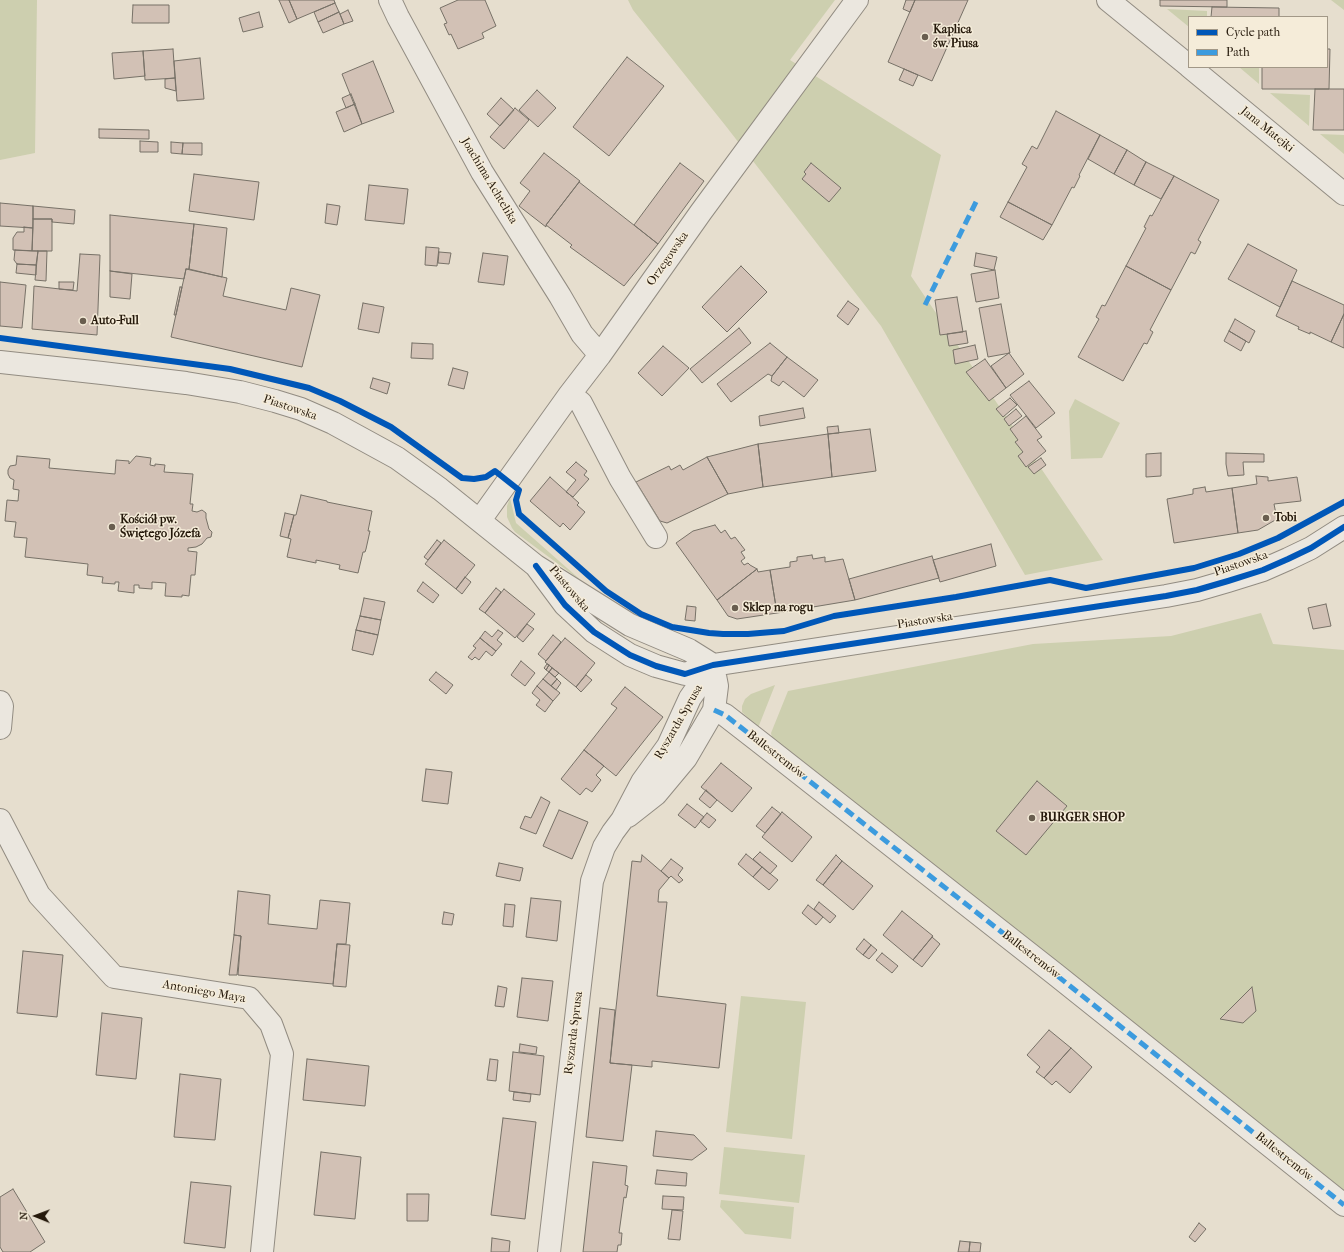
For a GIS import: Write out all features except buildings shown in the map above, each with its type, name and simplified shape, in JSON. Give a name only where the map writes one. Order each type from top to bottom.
[{"type":"street","name":"Joachima Achtelika","points":[[390,0],[482,172],[560,296],[582,334],[600,355]]},
{"type":"street","name":"Orzegowska","points":[[480,520],[570,394],[600,355],[701,212],[857,0]]},
{"type":"street","name":"Jana Matejki","points":[[1108,0],[1188,64]]},
{"type":"street","name":"Jana Matejki","points":[[1192,68],[1344,194]]},
{"type":"street","name":"Piastowska","points":[[0,362],[186,383],[240,392],[301,409],[333,423],[397,458],[480,520],[536,566],[630,625],[689,650],[714,665]]},
{"type":"street","points":[[570,394],[581,403],[620,478],[656,537]]},
{"type":"street","name":"Piastowska","points":[[536,566],[565,605],[594,632],[630,655],[656,666],[685,674],[714,665],[1166,596],[1196,590],[1263,570],[1311,548],[1344,527]]},
{"type":"street","name":"Ryszarda Sprusa","points":[[622,820],[656,794],[686,758],[714,710],[717,686],[714,665]]},
{"type":"street","name":"Ryszarda Sprusa","points":[[549,1252],[592,881],[604,847],[622,820],[642,782],[668,746],[690,698],[714,665]]},
{"type":"street","points":[[0,702],[2,706],[0,728]]},
{"type":"street","name":"Ballestremów","points":[[714,710],[724,715],[743,729],[1055,974],[1344,1205]]},
{"type":"street","name":"Antoniego Maya","points":[[0,820],[40,895],[114,977],[249,998],[271,1024],[282,1054],[262,1252]]},
{"type":"green space","points":[[0,0],[37,0],[35,153],[0,160]]},
{"type":"green space","points":[[628,0],[835,0],[790,60],[941,155],[911,276],[1103,560],[1025,575],[881,326],[725,125],[633,10]]},
{"type":"green space","points":[[1331,0],[1344,0],[1344,10]]},
{"type":"green space","points":[[1167,9],[1207,11],[1207,16],[1188,16],[1188,26]]},
{"type":"green space","points":[[1240,68],[1259,68],[1259,84]]},
{"type":"green space","points":[[1270,93],[1310,95],[1309,126]]},
{"type":"green space","points":[[1320,134],[1344,135],[1344,154]]},
{"type":"green space","points":[[1075,399],[1120,423],[1102,458],[1071,459],[1069,411]]},
{"type":"green space","points":[[510,498],[516,523],[584,583],[515,532],[507,517],[507,506]]},
{"type":"green space","points":[[1261,613],[1273,644],[1344,650],[1344,1200],[772,738],[771,733],[788,691],[1033,644],[1171,636]]},
{"type":"green space","points":[[775,685],[758,728],[742,712],[742,706],[745,699],[751,694]]},
{"type":"green space","points":[[741,996],[806,1002],[792,1139],[726,1132]]},
{"type":"green space","points":[[724,1147],[805,1155],[799,1203],[719,1194]]},
{"type":"green space","points":[[721,1200],[794,1207],[791,1239],[745,1234],[720,1207]]},
{"type":"marked path","points":[[925,305],[977,200]]},
{"type":"marked path","points":[[714,710],[725,715],[761,743],[1055,974],[1344,1205]]},
{"type":"cycle path","points":[[0,338],[230,369],[309,388],[340,401],[391,427],[462,478],[474,479],[486,477],[495,471],[519,490],[516,500],[519,514],[606,591],[641,614],[672,627],[709,633],[748,634],[784,631],[834,616],[956,597],[1050,580],[1086,588],[1194,568],[1239,554],[1278,538],[1344,502]]},
{"type":"cycle path","points":[[536,566],[565,605],[594,632],[630,655],[656,666],[685,674],[713,665],[1197,590],[1263,570],[1311,548],[1344,527]]},
{"type":"place","name":"Kaplica św. Piusa","points":[[925,37]]},
{"type":"place","name":"Auto-Full","points":[[83,321]]},
{"type":"place","name":"Tobi","points":[[1266,518]]},
{"type":"place","name":"Kościół pw. Świętego Józefa","points":[[112,527]]},
{"type":"place","name":"Sklep na rogu","points":[[735,608]]},
{"type":"place","name":"BURGER SHOP","points":[[1032,818]]}]
